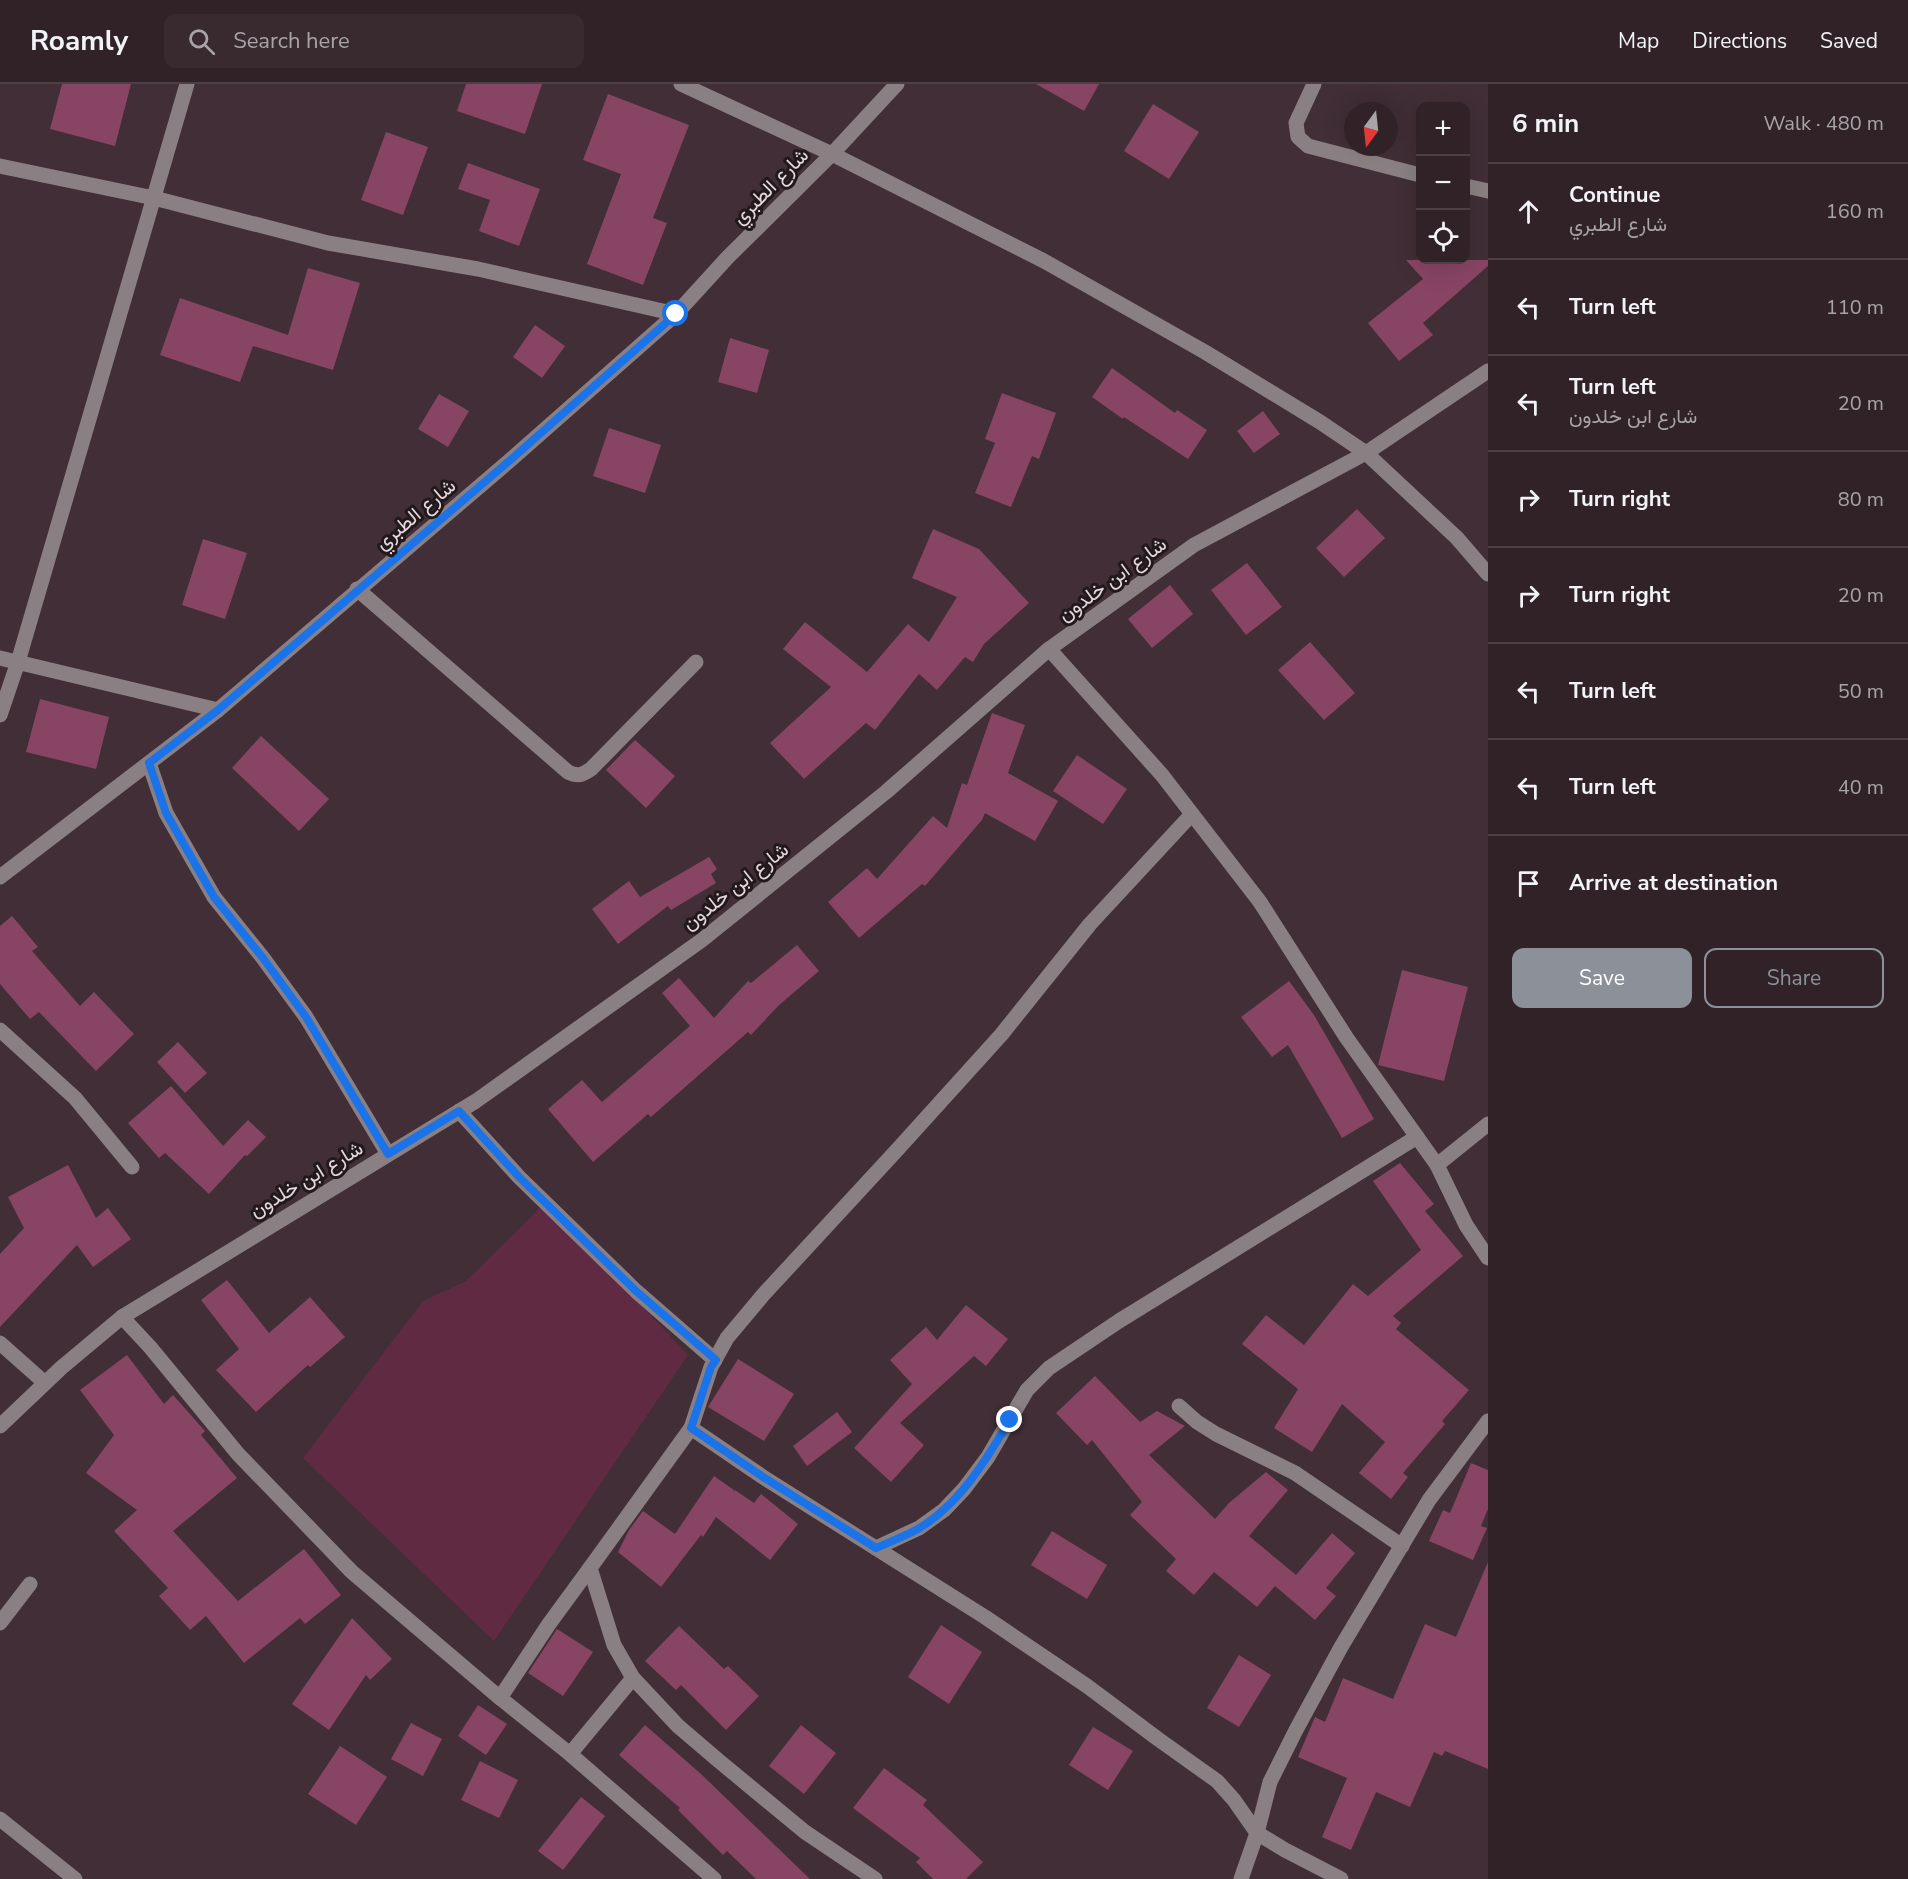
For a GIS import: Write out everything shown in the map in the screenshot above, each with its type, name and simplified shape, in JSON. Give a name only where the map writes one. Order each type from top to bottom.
[{"type":"street","points":[[0,715],[18,662],[187,84]]},
{"type":"street","points":[[681,84],[831,154],[1044,261],[1205,352],[1320,422],[1366,453],[1457,538],[1488,574]]},
{"type":"street","name":"شارع الطبري","points":[[0,877],[218,710],[508,462],[676,314],[728,257],[897,84]]},
{"type":"street","points":[[1314,84],[1296,123],[1298,136],[1308,146],[1416,174]]},
{"type":"street","points":[[0,166],[154,198],[328,243],[478,269],[676,314]]},
{"type":"street","points":[[1470,187],[1488,191]]},
{"type":"street","name":"شارع ابن خلدون","points":[[0,1426],[45,1383],[122,1317],[459,1111],[702,940],[886,792],[1049,649],[1194,545],[1366,453],[1488,371]]},
{"type":"street","points":[[357,589],[574,776],[591,769],[696,662]]},
{"type":"street","points":[[1049,649],[1162,775],[1260,902],[1346,1037],[1437,1166],[1466,1225],[1488,1258]]},
{"type":"street","points":[[0,658],[218,710]]},
{"type":"street","points":[[149,763],[166,813],[214,897],[306,1017],[388,1154]]},
{"type":"street","points":[[500,1698],[549,1623],[691,1428],[711,1367],[727,1338],[763,1295],[985,1053],[1090,924],[1192,814]]},
{"type":"street","points":[[0,1030],[75,1098],[132,1167]]},
{"type":"street","points":[[459,1111],[519,1177],[636,1291],[716,1360]]},
{"type":"street","points":[[1437,1166],[1488,1124]]},
{"type":"street","points":[[876,1548],[919,1528],[944,1510],[964,1489],[988,1457],[1027,1390],[1049,1368],[1129,1315],[1417,1137]]},
{"type":"street","points":[[122,1317],[150,1347],[238,1454],[352,1572],[500,1698],[570,1754],[714,1879]]},
{"type":"street","points":[[0,1343],[45,1383]]},
{"type":"street","points":[[1179,1406],[1197,1422],[1216,1434],[1295,1473],[1402,1546]]},
{"type":"street","points":[[1241,1879],[1257,1833],[1270,1782],[1296,1730],[1341,1647],[1429,1500],[1488,1421]]},
{"type":"street","points":[[691,1428],[763,1477],[985,1617],[1087,1686],[1217,1781],[1234,1800],[1257,1833],[1341,1879]]},
{"type":"street","points":[[590,1568],[614,1645],[633,1678],[678,1726],[719,1761],[805,1832],[875,1879]]},
{"type":"street","points":[[0,1623],[30,1584]]},
{"type":"street","points":[[570,1754],[633,1678]]},
{"type":"street","points":[[0,1819],[75,1879]]},
{"type":"shaded area","points":[[545,1203],[688,1355],[494,1641],[303,1458],[423,1301],[466,1281]]},
{"type":"building","points":[[62,84],[131,84],[115,146],[50,129]]},
{"type":"building","points":[[466,84],[542,84],[525,134],[457,111]]},
{"type":"building","points":[[1036,84],[1099,84],[1084,111]]},
{"type":"building","points":[[608,94],[689,125],[653,218],[667,223],[643,285],[587,264],[621,174],[583,160]]},
{"type":"building","points":[[1153,104],[1199,132],[1169,179],[1124,151]]},
{"type":"building","points":[[386,132],[428,147],[403,215],[361,200]]},
{"type":"building","points":[[468,163],[540,189],[519,246],[479,231],[490,200],[458,189]]},
{"type":"building","points":[[1406,260],[1416,260],[1416,264],[1470,264],[1470,260],[1488,260],[1488,266],[1423,323],[1433,335],[1399,361],[1368,323],[1423,279]]},
{"type":"building","points":[[308,268],[360,283],[333,370],[253,346],[240,382],[160,355],[180,298],[288,335]]},
{"type":"building","points":[[535,325],[565,346],[542,378],[513,357]]},
{"type":"building","points":[[730,338],[769,350],[757,393],[718,382]]},
{"type":"building","points":[[1112,368],[1175,413],[1177,410],[1207,430],[1188,459],[1092,397]]},
{"type":"building","points":[[1002,393],[1056,413],[1039,459],[1032,456],[1011,507],[975,493],[995,443],[985,439]]},
{"type":"building","points":[[439,394],[469,411],[448,447],[418,429]]},
{"type":"building","points":[[1263,411],[1280,434],[1254,453],[1237,431]]},
{"type":"building","points":[[609,428],[661,445],[645,493],[593,476]]},
{"type":"building","points":[[1357,509],[1385,538],[1344,577],[1316,548]]},
{"type":"building","points":[[933,529],[979,549],[1029,603],[984,644],[973,662],[965,657],[937,690],[919,674],[875,730],[866,723],[804,779],[770,743],[831,687],[783,649],[805,622],[867,672],[908,624],[929,642],[957,597],[912,578]]},
{"type":"building","points":[[203,539],[247,553],[225,619],[182,605]]},
{"type":"building","points":[[1247,563],[1282,607],[1246,635],[1211,590]]},
{"type":"building","points":[[1170,585],[1193,614],[1152,648],[1128,619]]},
{"type":"building","points":[[1310,642],[1355,693],[1324,720],[1278,670]]},
{"type":"building","points":[[40,699],[109,717],[96,769],[26,752]]},
{"type":"building","points":[[992,713],[1025,725],[1008,773],[1058,801],[1035,841],[985,813],[982,820],[925,886],[922,884],[859,938],[828,902],[867,868],[877,879],[933,816],[947,828],[962,783],[967,785]]},
{"type":"building","points":[[261,736],[329,799],[299,831],[232,768]]},
{"type":"building","points":[[635,740],[675,776],[646,808],[606,770]]},
{"type":"building","points":[[1077,755],[1127,789],[1103,824],[1053,791]]},
{"type":"building","points":[[709,857],[717,869],[711,874],[716,883],[671,910],[668,906],[618,944],[592,909],[629,881],[640,897]]},
{"type":"building","points":[[12,916],[38,947],[32,951],[80,1006],[94,992],[134,1034],[96,1071],[39,1012],[30,1019],[0,984],[0,926]]},
{"type":"building","points":[[797,945],[819,971],[778,1006],[751,1035],[748,1032],[651,1117],[648,1114],[593,1162],[548,1109],[582,1080],[602,1102],[690,1026],[662,993],[679,978],[714,1018],[748,981],[751,983]]},
{"type":"building","points":[[1402,970],[1468,987],[1444,1081],[1378,1065]]},
{"type":"building","points":[[1289,981],[1314,1015],[1374,1119],[1342,1138],[1288,1045],[1272,1057],[1241,1017]]},
{"type":"building","points":[[178,1042],[207,1073],[185,1093],[157,1062]]},
{"type":"building","points":[[171,1086],[223,1146],[248,1120],[266,1137],[247,1156],[245,1155],[209,1194],[165,1153],[159,1158],[128,1123]]},
{"type":"building","points":[[1400,1163],[1434,1204],[1425,1211],[1463,1256],[1393,1316],[1401,1323],[1396,1329],[1469,1390],[1442,1421],[1445,1424],[1403,1473],[1408,1477],[1391,1499],[1359,1473],[1385,1442],[1342,1404],[1312,1452],[1274,1428],[1298,1389],[1242,1344],[1266,1315],[1304,1345],[1353,1284],[1368,1296],[1421,1250],[1373,1181]]},
{"type":"building","points":[[68,1165],[96,1218],[108,1208],[131,1239],[93,1267],[77,1245],[0,1327],[0,1254],[24,1228],[8,1197]]},
{"type":"building","points":[[227,1280],[269,1333],[310,1297],[345,1337],[310,1367],[308,1365],[256,1412],[216,1370],[239,1349],[201,1300]]},
{"type":"building","points":[[966,1305],[1008,1339],[986,1366],[974,1356],[900,1423],[924,1445],[891,1482],[854,1448],[912,1384],[890,1360],[926,1327],[937,1340]]},
{"type":"building","points":[[127,1355],[164,1404],[173,1395],[205,1431],[201,1435],[237,1478],[173,1531],[238,1601],[304,1549],[341,1595],[305,1624],[300,1618],[244,1663],[206,1616],[190,1630],[159,1596],[168,1588],[114,1531],[137,1510],[86,1473],[114,1435],[80,1390]]},
{"type":"building","points":[[738,1359],[794,1394],[764,1441],[708,1407]]},
{"type":"building","points":[[1095,1376],[1140,1422],[1157,1411],[1185,1426],[1149,1455],[1215,1519],[1229,1503],[1266,1472],[1288,1490],[1249,1536],[1296,1575],[1332,1533],[1355,1553],[1326,1588],[1336,1596],[1315,1620],[1275,1586],[1257,1607],[1214,1572],[1194,1595],[1166,1571],[1176,1559],[1130,1515],[1142,1502],[1092,1440],[1087,1445],[1056,1413]]},
{"type":"building","points":[[837,1412],[852,1432],[807,1466],[793,1446]]},
{"type":"building","points":[[1471,1463],[1488,1470],[1488,1509],[1481,1526],[1487,1528],[1473,1560],[1429,1541],[1443,1510],[1450,1513]]},
{"type":"building","points":[[714,1476],[734,1490],[733,1492],[735,1490],[754,1503],[761,1494],[798,1524],[770,1560],[716,1517],[703,1537],[701,1535],[661,1587],[618,1552],[629,1530],[643,1511],[675,1534]]},
{"type":"building","points":[[1052,1531],[1107,1565],[1087,1599],[1031,1565]]},
{"type":"building","points":[[1488,1562],[1488,1769],[1445,1751],[1442,1756],[1434,1752],[1410,1807],[1376,1792],[1351,1850],[1322,1837],[1347,1778],[1298,1757],[1315,1717],[1325,1722],[1343,1678],[1393,1699],[1425,1624],[1456,1637]]},
{"type":"building","points":[[352,1618],[392,1659],[370,1680],[366,1675],[329,1730],[292,1704]]},
{"type":"building","points":[[941,1625],[982,1652],[949,1704],[908,1677]]},
{"type":"building","points":[[679,1626],[724,1669],[728,1666],[759,1696],[726,1730],[681,1685],[676,1690],[645,1661]]},
{"type":"building","points":[[557,1629],[593,1652],[563,1696],[528,1673]]},
{"type":"building","points":[[1239,1655],[1271,1675],[1239,1727],[1207,1708]]},
{"type":"building","points":[[478,1705],[507,1724],[486,1755],[458,1736]]},
{"type":"building","points":[[411,1723],[442,1739],[423,1776],[391,1759]]},
{"type":"building","points":[[645,1725],[701,1774],[810,1879],[756,1879],[727,1851],[723,1855],[678,1810],[680,1808],[619,1755]]},
{"type":"building","points":[[801,1725],[836,1753],[804,1794],[769,1766]]},
{"type":"building","points":[[1093,1727],[1133,1751],[1108,1790],[1069,1765]]},
{"type":"building","points":[[340,1746],[387,1777],[356,1825],[308,1794]]},
{"type":"building","points":[[480,1761],[518,1780],[499,1818],[461,1800]]},
{"type":"building","points":[[884,1768],[927,1800],[923,1805],[983,1862],[966,1879],[933,1879],[916,1862],[920,1858],[853,1808]]},
{"type":"building","points":[[581,1797],[605,1816],[563,1870],[538,1851]]},
{"type":"route","points":[[676,314],[508,462],[218,710],[149,763],[166,813],[214,897],[306,1017],[388,1154],[459,1111],[519,1177],[636,1291],[716,1360],[711,1367],[691,1428],[763,1477],[876,1548],[919,1528],[944,1510],[964,1489],[988,1457],[1010,1420]]}]
